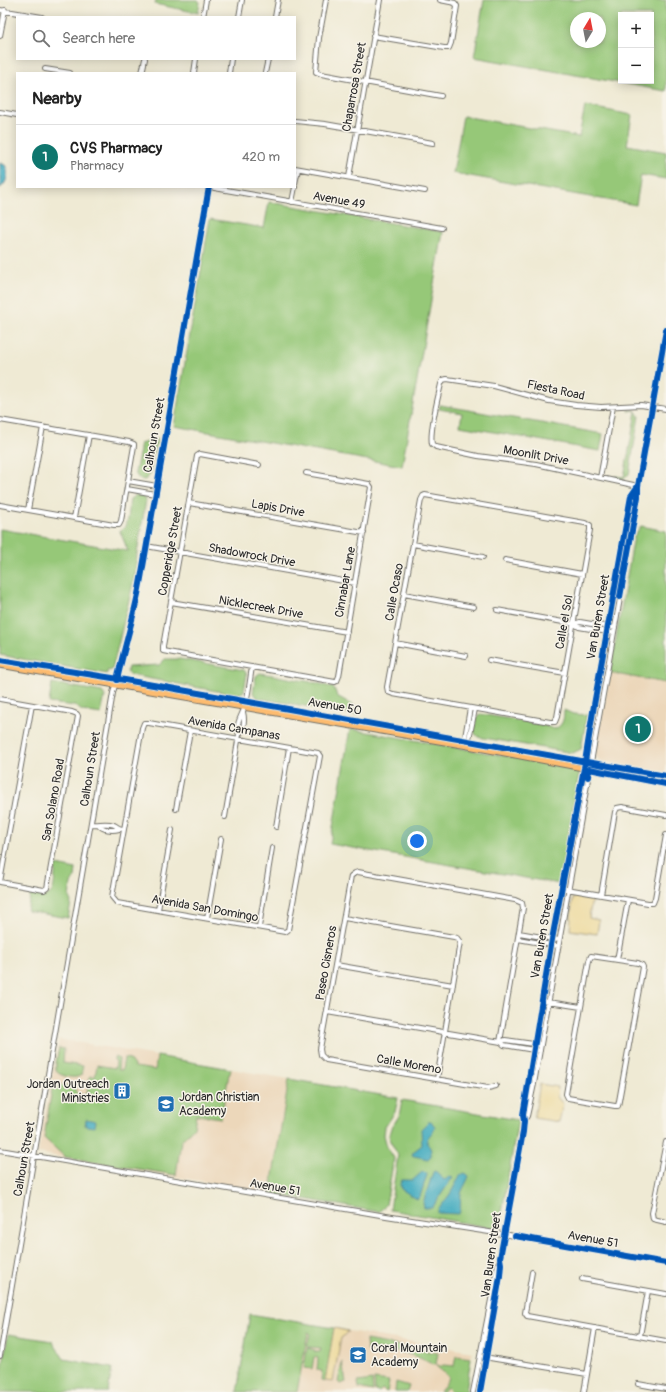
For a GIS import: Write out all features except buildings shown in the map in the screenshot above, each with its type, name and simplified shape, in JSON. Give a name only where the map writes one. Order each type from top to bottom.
[{"type":"main road","name":"Avenue 50","points":[[0,660],[116,682],[244,710],[588,762],[666,777]]},
{"type":"main road","name":"Avenue 50","points":[[0,665],[246,702],[466,743],[666,784]]},
{"type":"main road","points":[[622,776],[639,776],[662,780],[666,777]]},
{"type":"street","points":[[203,16],[206,0]]},
{"type":"street","points":[[239,16],[242,0]]},
{"type":"street","points":[[275,16],[278,0]]},
{"type":"street","points":[[326,0],[319,38],[316,72],[320,74],[441,96]]},
{"type":"street","name":"Chaparrosa Street","points":[[348,178],[380,0]]},
{"type":"street","points":[[374,36],[449,48],[456,4],[440,0]]},
{"type":"street","points":[[0,36],[2,10],[36,16]]},
{"type":"street","points":[[142,72],[145,60]]},
{"type":"street","points":[[194,72],[196,60]]},
{"type":"street","points":[[229,72],[231,60]]},
{"type":"street","points":[[265,72],[268,60]]},
{"type":"street","points":[[45,69],[64,72]]},
{"type":"street","points":[[0,112],[16,115]]},
{"type":"street","points":[[296,120],[433,143]]},
{"type":"street","points":[[296,168],[425,191]]},
{"type":"street","name":"Calhoun Street","points":[[0,1356],[116,682],[135,610],[209,188]]},
{"type":"street","name":"Avenue 49","points":[[215,188],[442,228]]},
{"type":"street","points":[[292,202],[295,188]]},
{"type":"street","name":"Van Buren Street","points":[[588,762],[614,631],[666,330]]},
{"type":"street","name":"Fiesta Road","points":[[432,444],[431,440],[434,414],[441,384],[443,380],[447,379],[494,386],[563,404],[589,407],[641,405],[666,409]]},
{"type":"street","points":[[600,478],[613,407]]},
{"type":"street","points":[[0,420],[134,444],[127,489],[119,525],[0,505]]},
{"type":"street","points":[[28,510],[43,427]]},
{"type":"street","points":[[74,518],[89,435]]},
{"type":"street","name":"Moonlit Drive","points":[[432,444],[436,447],[464,454],[525,462],[638,486]]},
{"type":"street","name":"Copperidge Street","points":[[252,667],[168,652],[164,650],[171,602],[198,455],[203,454],[259,464]]},
{"type":"street","name":"Cinnabar Lane","points":[[252,667],[332,681],[337,681],[339,676],[371,485],[306,473]]},
{"type":"street","points":[[128,481],[157,486]]},
{"type":"street","name":"Van Buren Street","points":[[524,1121],[527,1116],[540,1051],[568,889],[608,630],[631,496],[638,486]]},
{"type":"street","points":[[127,489],[155,494]]},
{"type":"street","name":"Calle Ocaso","points":[[472,708],[388,692],[387,687],[421,500],[423,496],[428,495],[590,525]]},
{"type":"street","name":"Lapis Drive","points":[[189,503],[364,533]]},
{"type":"street","name":"Calle el Sol","points":[[472,708],[555,722],[574,624],[590,525]]},
{"type":"street","points":[[413,544],[483,557]]},
{"type":"street","name":"Shadowrock Drive","points":[[146,546],[355,583]]},
{"type":"street","points":[[506,560],[582,574]]},
{"type":"street","points":[[404,594],[474,607]]},
{"type":"street","name":"Nicklecreek Drive","points":[[171,602],[347,632]]},
{"type":"street","points":[[497,610],[574,624],[580,622],[614,631]]},
{"type":"street","points":[[395,643],[466,656]]},
{"type":"street","points":[[489,660],[565,673]]},
{"type":"street","points":[[225,817],[239,737],[237,730],[239,718],[244,710],[252,667]]},
{"type":"street","points":[[0,700],[32,705],[0,882]]},
{"type":"street","name":"San Solano Road","points":[[0,882],[46,889],[48,885],[77,714],[32,705]]},
{"type":"street","points":[[466,743],[472,708]]},
{"type":"street","name":"Avenida Campanas","points":[[121,829],[144,723],[190,731],[239,737],[318,753],[320,756],[290,926]]},
{"type":"street","points":[[176,809],[190,731]]},
{"type":"street","points":[[276,827],[289,748]]},
{"type":"street","name":"Van Buren Street","points":[[473,1392],[500,1258],[524,1121],[523,1115],[533,1050],[561,888],[587,768]]},
{"type":"street","points":[[600,895],[617,808],[622,807],[666,815]]},
{"type":"street","points":[[91,824],[98,825],[102,823],[121,829]]},
{"type":"street","name":"Avenida San Domingo","points":[[121,829],[112,897],[116,903],[285,932],[290,926]]},
{"type":"street","points":[[158,910],[172,830]]},
{"type":"street","points":[[561,888],[653,903],[666,835]]},
{"type":"street","points":[[207,918],[221,839]]},
{"type":"street","points":[[259,927],[272,848]]},
{"type":"street","name":"Paseo Cisneros","points":[[322,1055],[320,1049],[352,874],[358,872],[516,900],[522,903],[523,908],[519,933]]},
{"type":"street","points":[[617,960],[628,900]]},
{"type":"street","points":[[344,918],[454,937],[459,940],[460,945],[437,1079]]},
{"type":"street","points":[[500,1042],[519,933],[559,940]]},
{"type":"street","points":[[518,939],[558,946]]},
{"type":"street","points":[[591,956],[617,960],[642,965],[618,1106],[566,1096],[591,956]]},
{"type":"street","points":[[336,965],[453,985]]},
{"type":"street","points":[[542,1001],[581,1008]]},
{"type":"street","points":[[327,1012],[500,1042],[504,1045],[540,1051]]},
{"type":"street","points":[[500,1042],[505,1040],[541,1045]]},
{"type":"street","name":"Calle Moreno","points":[[322,1055],[326,1060],[488,1088],[496,1086]]},
{"type":"street","points":[[666,1142],[652,1213],[653,1219],[666,1222]]},
{"type":"street","name":"Avenue 51","points":[[0,1150],[666,1263]]},
{"type":"street","points":[[661,1170],[666,1171]]},
{"type":"street","name":"Van Buren Street","points":[[480,1392],[500,1276],[500,1258]]},
{"type":"street","points":[[532,1272],[526,1315],[530,1317],[666,1341]]},
{"type":"street","points":[[582,1279],[666,1294]]},
{"type":"street","points":[[640,1336],[648,1291]]},
{"type":"street","points":[[584,1392],[595,1328]]},
{"type":"street","points":[[480,1356],[587,1374]]},
{"type":"street","points":[[638,1384],[666,1389]]},
{"type":"shaded area","points":[[610,673],[666,683],[666,772],[600,761],[595,755]]},
{"type":"shaded area","name":"Jordan Christian Academy","points":[[59,1039],[289,1079],[270,1193],[38,1153]]},
{"type":"shaded area","name":"Coral Mountain Academy","points":[[250,1314],[472,1352],[466,1392],[237,1392]]},
{"type":"green space","points":[[156,0],[198,0],[200,2],[198,13],[155,4]]},
{"type":"green space","points":[[484,0],[666,0],[666,91],[626,84],[654,84],[654,12],[618,12],[618,82],[474,57]]},
{"type":"green space","points":[[585,106],[632,115],[627,145],[666,152],[666,179],[641,175],[636,205],[453,173],[463,116],[579,137]]},
{"type":"green space","points":[[269,202],[443,232],[402,466],[174,426],[210,219],[264,228]]},
{"type":"green space","points":[[440,405],[603,434],[600,451],[460,426],[462,413],[439,409]]},
{"type":"green space","points":[[635,410],[639,416],[629,474],[623,479],[615,476],[624,477],[636,412]]},
{"type":"green space","points":[[157,439],[153,453],[150,475],[145,480],[139,479],[135,473],[140,444]]},
{"type":"green space","points":[[136,495],[143,496],[146,500],[137,553],[135,575],[112,670],[107,671],[107,674],[0,655],[0,529],[128,551],[120,531],[124,529],[126,525],[130,499]]},
{"type":"green space","points":[[641,526],[666,531],[666,683],[610,673],[634,536]]},
{"type":"green space","points":[[165,659],[180,659],[244,670],[247,674],[244,691],[238,695],[130,675],[127,671],[128,667],[159,665]]},
{"type":"green space","points":[[260,673],[317,683],[334,688],[337,696],[358,708],[357,715],[257,698],[253,693],[256,676]]},
{"type":"green space","points":[[52,683],[102,692],[105,696],[101,714],[82,711],[76,706],[49,703]]},
{"type":"green space","points":[[564,710],[573,714],[587,715],[581,749],[573,753],[478,737],[474,732],[477,717],[480,714],[540,724],[554,729],[557,728],[562,722]]},
{"type":"green space","points":[[350,729],[580,769],[560,884],[330,844]]},
{"type":"green space","points":[[56,865],[76,869],[75,877],[71,883],[69,897],[71,902],[68,918],[27,911],[31,893],[46,896],[50,894],[54,885]]},
{"type":"green space","points":[[59,1048],[64,1049],[63,1063],[83,1066],[81,1075],[76,1077],[63,1076],[57,1072],[56,1064]]},
{"type":"green space","points":[[157,1056],[231,1069],[221,1118],[196,1115],[194,1127],[181,1141],[176,1175],[65,1157],[44,1138],[52,1089],[54,1087],[60,1085],[69,1086],[75,1088],[78,1094],[84,1095],[87,1093],[90,1076],[95,1077],[97,1065],[115,1068],[116,1061],[114,1060],[114,1057],[119,1059],[118,1070],[122,1070],[124,1058],[129,1059],[135,1067],[155,1070]]},
{"type":"green space","points":[[289,1079],[398,1098],[395,1112],[385,1127],[384,1135],[387,1147],[394,1158],[386,1205],[379,1212],[270,1193]]},
{"type":"green space","points":[[402,1100],[518,1120],[499,1229],[390,1210],[398,1155],[390,1141],[389,1135],[391,1128],[399,1116]]},
{"type":"green space","points":[[250,1314],[334,1328],[325,1382],[321,1381],[322,1371],[317,1370],[318,1358],[314,1357],[312,1369],[304,1368],[307,1348],[315,1350],[315,1352],[320,1352],[321,1348],[307,1347],[310,1333],[308,1332],[297,1392],[237,1392]]},
{"type":"green space","points":[[8,1334],[52,1341],[64,1359],[112,1368],[108,1392],[0,1392]]},
{"type":"green space","points":[[366,1340],[438,1353],[436,1364],[434,1365],[418,1357],[402,1352],[367,1350]]},
{"type":"green space","points":[[456,1356],[471,1358],[466,1392],[453,1392],[447,1387],[443,1392],[440,1392],[449,1377],[436,1366],[454,1366]]},
{"type":"green space","points":[[342,1362],[346,1382],[340,1384],[338,1382]]},
{"type":"green space","points":[[374,1379],[389,1381],[387,1392],[382,1389],[379,1392],[375,1391]]},
{"type":"green space","points":[[372,1380],[373,1391],[359,1388],[358,1382]]},
{"type":"green space","points":[[396,1382],[409,1386],[407,1392],[395,1392]]},
{"type":"sand","points":[[576,896],[592,898],[589,918],[599,920],[597,934],[570,930],[573,898]]},
{"type":"sand","points":[[540,1084],[558,1087],[557,1097],[563,1104],[559,1122],[534,1118]]},
{"type":"sand","points":[[334,1328],[348,1331],[348,1333],[341,1338],[333,1382],[325,1381]]},
{"type":"water","points":[[0,163],[5,165],[7,168],[7,174],[6,181],[0,188]]},
{"type":"water","points":[[86,1119],[96,1121],[95,1127],[85,1126]]},
{"type":"water","points":[[428,1122],[431,1122],[435,1126],[427,1139],[431,1152],[431,1156],[428,1159],[412,1155],[413,1152],[422,1145],[421,1129]]},
{"type":"water","points":[[434,1171],[445,1180],[450,1176],[453,1177],[432,1208],[424,1208],[423,1203]]},
{"type":"water","points":[[422,1172],[427,1173],[427,1175],[418,1199],[401,1189],[400,1184],[402,1180],[413,1180]]},
{"type":"water","points":[[464,1173],[469,1176],[461,1194],[459,1214],[438,1213],[438,1210],[450,1194],[460,1176]]},
{"type":"cycle path","points":[[117,680],[140,584],[209,188]]},
{"type":"cycle path","points":[[620,597],[666,330]]},
{"type":"cycle path","points":[[480,1392],[500,1276],[500,1258],[523,1132],[523,1115],[551,945],[584,768],[631,496],[638,486]]},
{"type":"cycle path","points":[[0,660],[125,680],[666,776]]},
{"type":"cycle path","points":[[588,777],[589,769],[666,784]]},
{"type":"cycle path","points":[[515,1236],[666,1263]]},
{"type":"place","name":"CVS Pharmacy","points":[[638,729]]},
{"type":"place","name":"Jordan Outreach Ministries","points":[[122,1091]]},
{"type":"place","name":"Jordan Christian Academy","points":[[166,1104]]},
{"type":"place","name":"Coral Mountain Academy","points":[[358,1355]]}]
